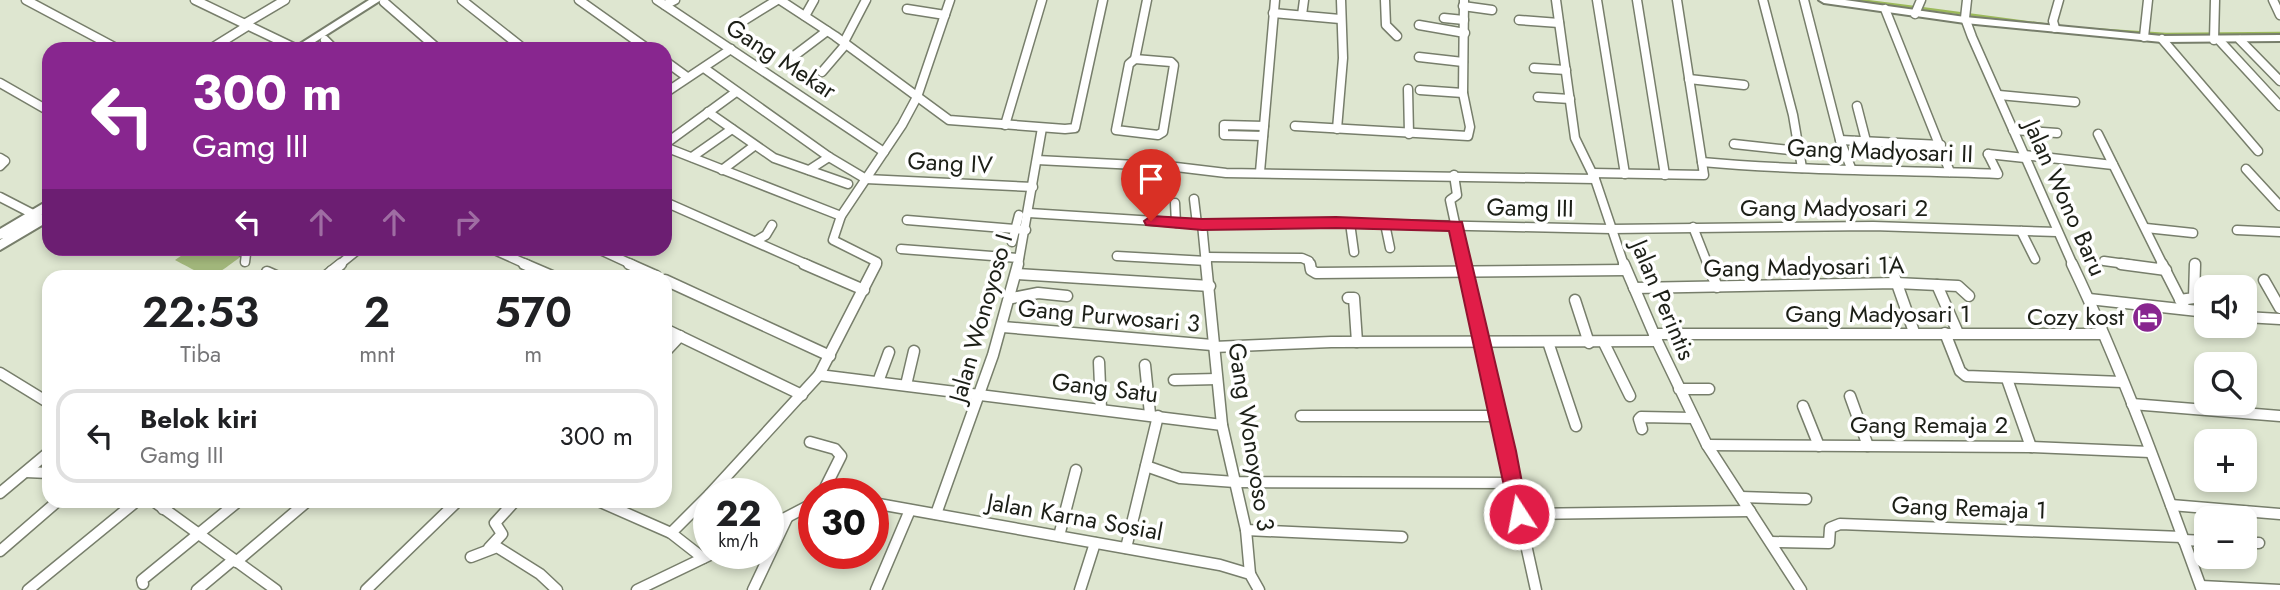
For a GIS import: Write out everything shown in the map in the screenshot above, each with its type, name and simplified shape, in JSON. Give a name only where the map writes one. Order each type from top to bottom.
[{"type":"street","points":[[26,0],[105,42]]},
{"type":"street","points":[[195,0],[206,2],[283,42]]},
{"type":"street","points":[[221,42],[285,0]]},
{"type":"street","points":[[462,0],[515,42]]},
{"type":"street","points":[[579,0],[638,42]]},
{"type":"street","name":"Gang Mekar","points":[[657,0],[884,152]]},
{"type":"street","points":[[665,5],[675,0]]},
{"type":"street","points":[[735,26],[778,0],[845,43],[949,120],[1074,128],[1103,0]]},
{"type":"street","points":[[805,16],[814,0]]},
{"type":"street","points":[[822,72],[845,43],[866,0]]},
{"type":"street","points":[[724,478],[819,375],[864,290],[877,262],[832,239],[841,216],[917,97],[950,0]]},
{"type":"street","points":[[1005,125],[1042,0]]},
{"type":"street","points":[[1136,58],[1171,62],[1174,65],[1163,132],[1156,135],[1116,130],[1129,64],[1136,58],[1147,0]]},
{"type":"street","points":[[1260,172],[1275,0]]},
{"type":"street","points":[[1302,15],[1304,0]]},
{"type":"street","points":[[1337,129],[1343,58],[1341,0]]},
{"type":"street","points":[[1385,0],[1386,25],[1397,36]]},
{"type":"street","name":"Jalan Perintis","points":[[1556,0],[1577,146],[1593,176],[1626,270],[1655,338],[1707,445],[1801,590]]},
{"type":"street","points":[[1597,0],[1625,174]]},
{"type":"street","points":[[1637,0],[1665,175]]},
{"type":"street","points":[[1677,0],[1703,167]]},
{"type":"street","points":[[1763,0],[1793,115],[1802,168]]},
{"type":"street","points":[[1804,0],[1840,140],[1851,168]]},
{"type":"street","points":[[1824,0],[1863,3],[1885,9],[1918,7],[1965,16],[2144,34],[2162,39],[2280,38]]},
{"type":"street","points":[[1965,16],[1968,0]]},
{"type":"street","points":[[2054,25],[2059,0]]},
{"type":"street","points":[[2144,34],[2148,0]]},
{"type":"street","points":[[2215,0],[2215,37],[2280,106]]},
{"type":"street","points":[[2273,0],[2280,15]]},
{"type":"street","points":[[322,42],[382,1]]},
{"type":"street","points":[[309,42],[382,1]]},
{"type":"street","points":[[382,1],[430,42]]},
{"type":"street","points":[[1295,126],[1468,136],[1470,127],[1463,93],[1464,3],[1492,10]]},
{"type":"street","points":[[907,9],[945,15]]},
{"type":"street","points":[[1885,9],[1950,172]]},
{"type":"street","points":[[1273,13],[1340,19]]},
{"type":"street","name":"Jalan Wono Baru","points":[[1965,16],[2057,232],[2089,299],[2132,404],[2201,588]]},
{"type":"street","points":[[1444,18],[1464,20]]},
{"type":"street","points":[[1519,20],[1559,23]]},
{"type":"street","points":[[1419,25],[1465,33]]},
{"type":"street","points":[[794,56],[827,31]]},
{"type":"street","points":[[2162,39],[2258,151]]},
{"type":"street","points":[[2240,40],[2280,81]]},
{"type":"street","points":[[672,88],[731,50]]},
{"type":"street","points":[[1419,57],[1464,62]]},
{"type":"street","points":[[672,66],[687,77]]},
{"type":"street","points":[[704,68],[829,157],[866,178]]},
{"type":"street","points":[[1534,68],[1566,70]]},
{"type":"street","points":[[1689,79],[1744,85]]},
{"type":"street","points":[[0,83],[42,107]]},
{"type":"street","points":[[1408,89],[1409,134]]},
{"type":"street","points":[[1420,90],[1463,93]]},
{"type":"street","points":[[672,140],[736,92]]},
{"type":"street","points":[[1999,95],[2075,102]]},
{"type":"street","points":[[1538,97],[1570,99]]},
{"type":"street","points":[[1857,106],[1867,141]]},
{"type":"street","points":[[708,112],[754,146],[778,159],[848,184]]},
{"type":"street","name":"Jalan Wonoyoso I","points":[[936,514],[982,394],[1012,298],[1021,229],[1033,187],[1042,128]]},
{"type":"street","points":[[692,157],[732,129]]},
{"type":"street","points":[[2013,130],[2057,134]]},
{"type":"street","points":[[2098,134],[2183,304]]},
{"type":"street","points":[[1840,140],[1941,145]]},
{"type":"street","points":[[1734,144],[1799,151]]},
{"type":"street","points":[[722,170],[754,146]]},
{"type":"street","points":[[672,148],[841,216]]},
{"type":"street","name":"Gang Madyosari II","points":[[1037,160],[1176,167],[1203,172],[1702,176],[1703,167],[1851,168],[1998,174],[1988,154],[2025,157]]},
{"type":"street","points":[[808,170],[829,157]]},
{"type":"street","points":[[2025,157],[2113,164]]},
{"type":"street","points":[[0,158],[5,161],[0,166]]},
{"type":"street","points":[[2246,169],[2279,204]]},
{"type":"street","points":[[1454,175],[1457,195],[1450,200],[1463,269],[1499,416],[1536,590]]},
{"type":"street","name":"Gang IV","points":[[866,178],[1033,187]]},
{"type":"street","points":[[0,197],[33,214]]},
{"type":"street","name":"Gang Wonoyoso 3","points":[[1194,199],[1207,259],[1222,425],[1246,530],[1250,574]]},
{"type":"street","points":[[1175,203],[1176,223]]},
{"type":"street","points":[[672,205],[864,290]]},
{"type":"street","points":[[0,235],[42,208]]},
{"type":"street","name":"Gamg III","points":[[1024,214],[1200,224],[1350,223],[1611,229]]},
{"type":"street","points":[[0,246],[42,219]]},
{"type":"street","points":[[906,220],[1021,229]]},
{"type":"street","points":[[1350,223],[1354,252]]},
{"type":"street","points":[[1385,224],[1390,248]]},
{"type":"street","points":[[756,241],[766,235],[772,225]]},
{"type":"street","name":"Gang Madyosari 2","points":[[1611,229],[1873,226],[2057,232]]},
{"type":"street","points":[[1693,228],[1717,287]]},
{"type":"street","points":[[2146,228],[2193,233]]},
{"type":"street","points":[[1012,242],[1021,229]]},
{"type":"street","points":[[2238,230],[2280,232]]},
{"type":"street","points":[[2021,231],[2035,259]]},
{"type":"street","points":[[901,248],[1019,258]]},
{"type":"street","points":[[245,262],[246,256]]},
{"type":"street","points":[[334,270],[350,256]]},
{"type":"street","points":[[508,256],[539,270]]},
{"type":"street","points":[[612,256],[640,270]]},
{"type":"street","points":[[1116,256],[1298,258],[1307,260],[1312,271],[1316,273],[1463,269],[1626,270]]},
{"type":"street","points":[[2104,261],[2166,270]]},
{"type":"street","points":[[1889,262],[1914,332]]},
{"type":"street","points":[[2183,304],[2194,298],[2194,263]]},
{"type":"street","points":[[1017,274],[1210,286]]},
{"type":"street","points":[[2264,280],[2280,308]]},
{"type":"street","points":[[672,283],[830,356]]},
{"type":"street","name":"Gang Madyosari 1A","points":[[1634,288],[1896,283],[1960,286],[1969,296]]},
{"type":"street","points":[[1937,285],[1958,334]]},
{"type":"street","points":[[1012,298],[1038,293],[1067,296]]},
{"type":"street","points":[[1348,298],[1354,298],[1357,342]]},
{"type":"street","points":[[2089,299],[2183,304],[2194,308]]},
{"type":"street","points":[[1575,300],[1589,342]]},
{"type":"street","points":[[2257,318],[2280,319]]},
{"type":"street","name":"Gang Purwosari 3","points":[[1003,327],[1213,346],[1482,342]]},
{"type":"street","points":[[672,332],[802,395]]},
{"type":"street","name":"Gang Madyosari 1","points":[[1482,342],[1604,343],[1655,338],[1914,332],[2102,334]]},
{"type":"street","points":[[1945,333],[1962,374],[2007,379],[2122,382]]},
{"type":"street","points":[[672,345],[680,336]]},
{"type":"street","points":[[1548,342],[1576,426]]},
{"type":"street","points":[[1604,343],[1630,396]]},
{"type":"street","points":[[906,385],[914,351]]},
{"type":"street","points":[[878,382],[888,352]]},
{"type":"street","points":[[1099,362],[1101,409]]},
{"type":"street","points":[[1126,548],[1146,466],[1154,415],[1145,365]]},
{"type":"street","points":[[0,373],[42,399]]},
{"type":"street","name":"Gang Satu","points":[[819,375],[1222,425]]},
{"type":"street","points":[[1174,380],[1217,379]]},
{"type":"street","points":[[2007,379],[2031,447]]},
{"type":"street","points":[[1679,389],[1709,389]]},
{"type":"street","points":[[1850,396],[1868,446]]},
{"type":"street","points":[[2132,404],[2280,416]]},
{"type":"street","points":[[1803,406],[1819,446]]},
{"type":"street","points":[[1301,416],[1499,416]]},
{"type":"street","points":[[1642,429],[1639,419],[1641,417],[1693,418]]},
{"type":"street","points":[[810,442],[835,449],[841,456],[830,478]]},
{"type":"street","name":"Gang Remaja 2","points":[[1707,445],[2031,447],[2150,452]]},
{"type":"street","points":[[0,493],[42,458]]},
{"type":"street","points":[[1146,466],[1180,478],[1235,482],[1513,483]]},
{"type":"street","points":[[1059,536],[1076,470]]},
{"type":"street","points":[[26,472],[42,473]]},
{"type":"street","points":[[1741,497],[1806,499]]},
{"type":"street","points":[[2171,505],[2280,514]]},
{"type":"street","name":"Jalan Karna Sosial","points":[[889,506],[1220,565],[1250,574]]},
{"type":"street","points":[[0,551],[50,508]]},
{"type":"street","points":[[28,590],[128,508]]},
{"type":"street","points":[[143,584],[142,580],[230,508]]},
{"type":"street","points":[[197,590],[299,508]]},
{"type":"street","points":[[366,590],[402,559],[424,532],[450,508]]},
{"type":"street","points":[[488,549],[502,534],[495,523],[509,508]]},
{"type":"street","points":[[614,508],[671,533],[693,546]]},
{"type":"street","points":[[163,509],[276,590]]},
{"type":"street","points":[[671,533],[693,510]]},
{"type":"street","points":[[876,590],[910,510]]},
{"type":"street","points":[[1519,514],[1750,510]]},
{"type":"street","points":[[784,519],[798,512]]},
{"type":"street","points":[[753,590],[787,518]]},
{"type":"street","name":"Gang Remaja 1","points":[[1771,542],[1829,543],[1829,528],[1840,524],[2183,538]]},
{"type":"street","points":[[1246,530],[1402,537]]},
{"type":"street","points":[[2183,538],[2194,539]]},
{"type":"street","points":[[1080,590],[1095,542]]},
{"type":"street","points":[[471,557],[495,547],[540,574],[557,590]]},
{"type":"street","points":[[637,590],[693,563]]},
{"type":"street","points":[[1250,574],[1259,590]]},
{"type":"street","points":[[653,590],[659,579]]},
{"type":"street","points":[[2201,588],[2280,590]]},
{"type":"green space","points":[[181,256],[242,256],[223,270],[195,270],[175,260]]},
{"type":"waterway","points":[[1859,0],[1914,7]]},
{"type":"waterway","points":[[1921,8],[2050,25]]},
{"type":"waterway","points":[[2077,28],[2166,34],[2280,33]]},
{"type":"place","name":"Cozy kost","points":[[2147,317]]},
{"type":"route","points":[[1151,221],[1202,224],[1456,226],[1463,269],[1507,451],[1519,514]]}]
